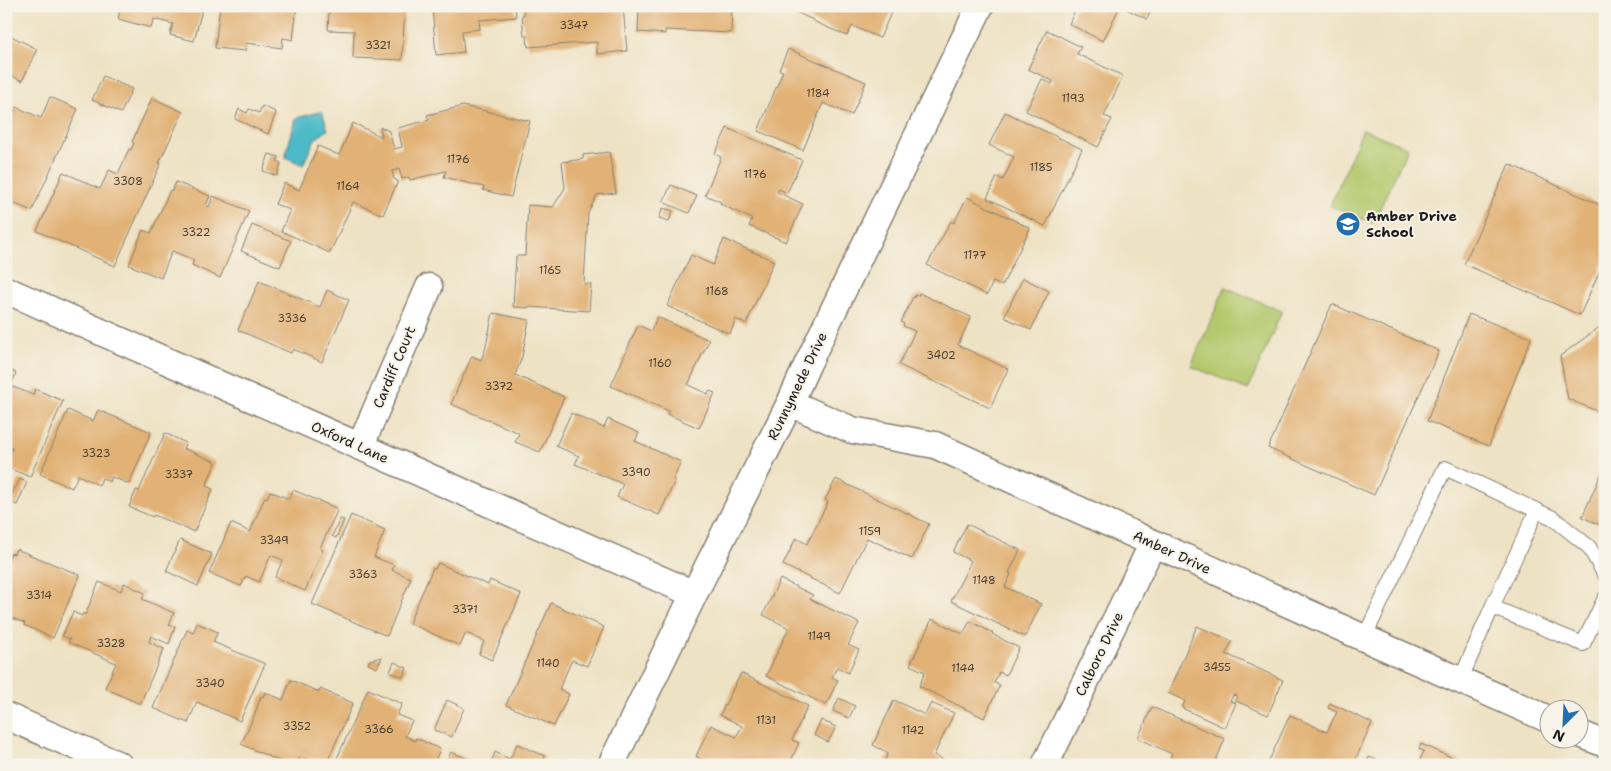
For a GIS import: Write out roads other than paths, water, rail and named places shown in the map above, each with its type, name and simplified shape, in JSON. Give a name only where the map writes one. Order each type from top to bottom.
[{"type":"street","name":"Runnymede Drive","points":[[611,765],[790,403],[980,6]]},
{"type":"street","name":"Cardiff Court","points":[[360,447],[429,287]]},
{"type":"street","name":"Oxford Lane","points":[[6,290],[694,594]]},
{"type":"street","name":"Amber Drive","points":[[790,403],[852,430],[935,444],[1538,715]]},
{"type":"street","name":"Calboro Drive","points":[[1045,765],[1153,543]]},
{"type":"street","points":[[6,716],[119,765]]},
{"type":"street","points":[[1588,737],[1605,744]]},
{"type":"lane","points":[[1364,638],[1445,468],[1553,518],[1590,547],[1605,575]]},
{"type":"lane","points":[[1460,681],[1537,510]]},
{"type":"lane","points":[[1492,607],[1584,644],[1605,598]]},
{"type":"water","points":[[322,111],[328,130],[315,139],[303,165],[285,157],[296,118]]},
{"type":"place","name":"Amber Drive School","points":[[1348,224]]}]
